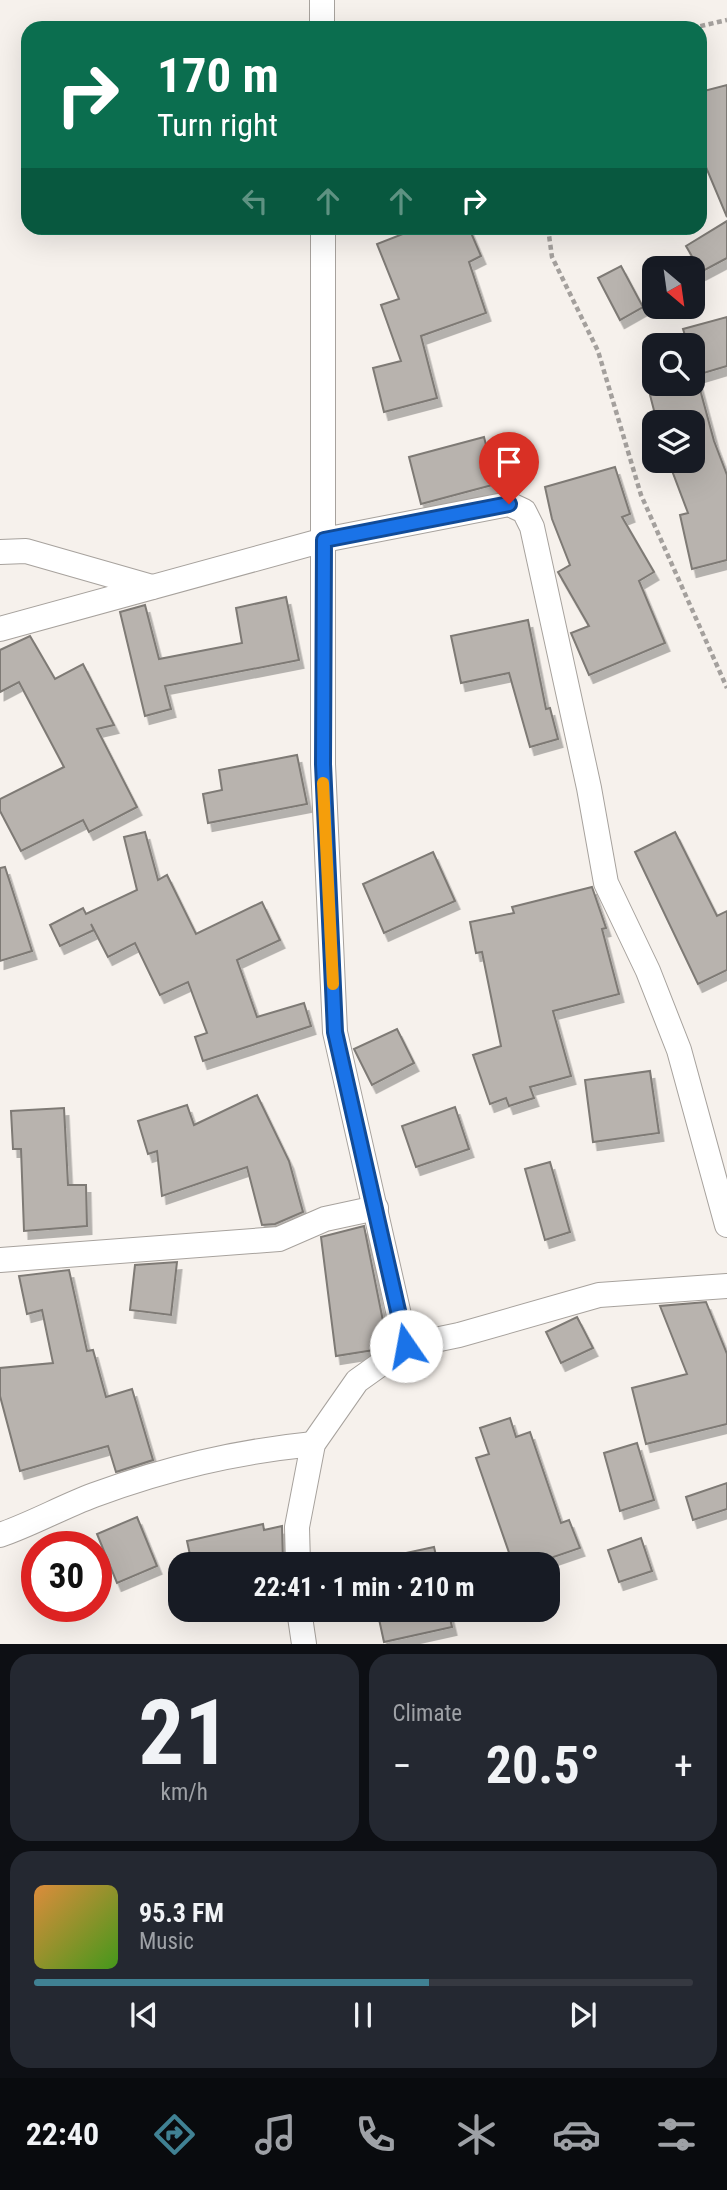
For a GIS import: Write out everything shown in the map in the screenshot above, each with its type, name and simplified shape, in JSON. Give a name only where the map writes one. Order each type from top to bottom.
[{"type":"street","points":[[322,0],[322,21]]},
{"type":"street","points":[[323,235],[323,764],[335,1032],[406,1346]]},
{"type":"street","points":[[0,629],[324,540],[509,504],[524,511],[532,527],[553,619],[606,883],[648,971],[679,1050],[727,1225]]},
{"type":"street","points":[[0,552],[26,551],[152,587]]},
{"type":"street","points":[[0,1261],[278,1239],[325,1219],[376,1208]]},
{"type":"street","points":[[298,1552],[297,1527],[313,1444],[357,1381],[406,1346],[469,1332],[598,1295],[727,1286]]},
{"type":"street","points":[[0,1535],[91,1496],[196,1461],[258,1449],[313,1444]]},
{"type":"street","points":[[301,1622],[304,1644]]},
{"type":"path","points":[[707,25],[727,20]]},
{"type":"path","points":[[549,235],[552,257],[598,351],[641,495],[727,688]]},
{"type":"building","points":[[727,85],[727,217],[707,170],[707,90]]},
{"type":"building","points":[[727,221],[727,258],[705,270],[705,256],[692,256],[686,246]]},
{"type":"building","points":[[400,235],[472,235],[481,256],[469,262],[486,313],[421,336],[437,398],[384,412],[373,368],[401,361],[381,305],[399,299],[377,244]]},
{"type":"building","points":[[621,266],[642,308],[620,320],[598,278]]},
{"type":"building","points":[[727,317],[727,366],[705,373],[705,333],[684,333],[683,329]]},
{"type":"building","points":[[650,396],[702,396],[727,475],[727,560],[692,569],[680,515],[688,513],[673,473],[705,473],[705,410],[654,410]]},
{"type":"building","points":[[484,437],[496,484],[421,504],[409,457]]},
{"type":"building","points":[[615,467],[630,514],[622,517],[654,572],[639,581],[665,643],[589,675],[571,633],[589,626],[558,572],[570,565],[552,519],[545,487]]},
{"type":"building","points":[[286,597],[299,660],[165,686],[171,709],[145,716],[120,612],[145,605],[159,659],[242,643],[236,608]]},
{"type":"building","points":[[528,620],[546,709],[550,708],[558,739],[530,747],[509,673],[461,683],[451,636]]},
{"type":"building","points":[[30,636],[55,679],[83,664],[114,725],[97,729],[137,807],[89,832],[83,820],[21,851],[0,811],[0,799],[64,767],[19,682],[0,692],[0,650]]},
{"type":"building","points":[[297,755],[307,804],[208,823],[203,794],[222,790],[219,770]]},
{"type":"building","points":[[145,832],[158,880],[167,875],[196,934],[262,902],[280,940],[237,960],[257,1017],[304,1003],[311,1026],[203,1061],[195,1037],[207,1033],[188,982],[160,995],[135,943],[108,957],[91,924],[94,930],[60,946],[50,925],[83,908],[86,914],[137,890],[124,837]]},
{"type":"building","points":[[675,832],[717,916],[727,911],[727,970],[698,984],[635,852]]},
{"type":"building","points":[[433,852],[455,901],[384,933],[363,884]]},
{"type":"building","points":[[5,867],[32,951],[0,961],[0,868]]},
{"type":"building","points":[[592,887],[606,928],[602,929],[619,994],[553,1011],[571,1076],[530,1087],[534,1098],[509,1106],[506,1098],[490,1104],[473,1055],[501,1046],[482,952],[476,953],[470,922],[514,913],[512,907]]},
{"type":"building","points":[[397,1029],[414,1063],[372,1085],[354,1049]]},
{"type":"building","points":[[650,1071],[659,1133],[593,1142],[585,1080]]},
{"type":"building","points":[[257,1095],[289,1161],[303,1212],[275,1224],[262,1225],[247,1167],[162,1196],[157,1151],[148,1154],[138,1121],[187,1105],[194,1125]]},
{"type":"building","points":[[455,1107],[469,1149],[416,1167],[402,1126]]},
{"type":"building","points":[[64,1108],[68,1185],[86,1185],[87,1226],[24,1231],[21,1149],[13,1149],[11,1111]]},
{"type":"building","points":[[550,1162],[570,1232],[545,1240],[525,1169]]},
{"type":"building","points":[[364,1226],[387,1341],[374,1350],[336,1356],[321,1237]]},
{"type":"building","points":[[177,1262],[171,1315],[130,1310],[135,1265]]},
{"type":"building","points":[[69,1270],[87,1351],[93,1350],[106,1397],[132,1389],[153,1460],[116,1472],[108,1446],[20,1471],[0,1396],[0,1368],[53,1363],[42,1310],[27,1314],[19,1276]]},
{"type":"building","points":[[706,1302],[727,1354],[727,1424],[646,1444],[632,1388],[687,1374],[660,1306]]},
{"type":"building","points":[[577,1317],[593,1348],[561,1363],[546,1332]]},
{"type":"building","points":[[510,1418],[516,1437],[530,1432],[561,1523],[569,1520],[580,1548],[560,1555],[560,1552],[509,1552],[476,1458],[489,1454],[480,1428]]},
{"type":"building","points":[[637,1443],[654,1500],[620,1511],[604,1453]]},
{"type":"building","points":[[727,1483],[727,1509],[693,1520],[686,1497]]},
{"type":"building","points":[[137,1517],[157,1566],[117,1583],[112,1571],[112,1531],[104,1531]]},
{"type":"building","points":[[263,1524],[264,1530],[282,1526],[283,1552],[189,1552],[187,1541]]},
{"type":"building","points":[[641,1538],[652,1571],[619,1582],[608,1550]]},
{"type":"building","points":[[434,1547],[435,1552],[411,1552]]},
{"type":"building","points":[[380,1622],[451,1622],[452,1627],[384,1642]]},
{"type":"slow traffic","points":[[323,783],[333,984]]},
{"type":"route","points":[[406,1346],[335,1032],[323,764],[324,540],[509,504]]}]
